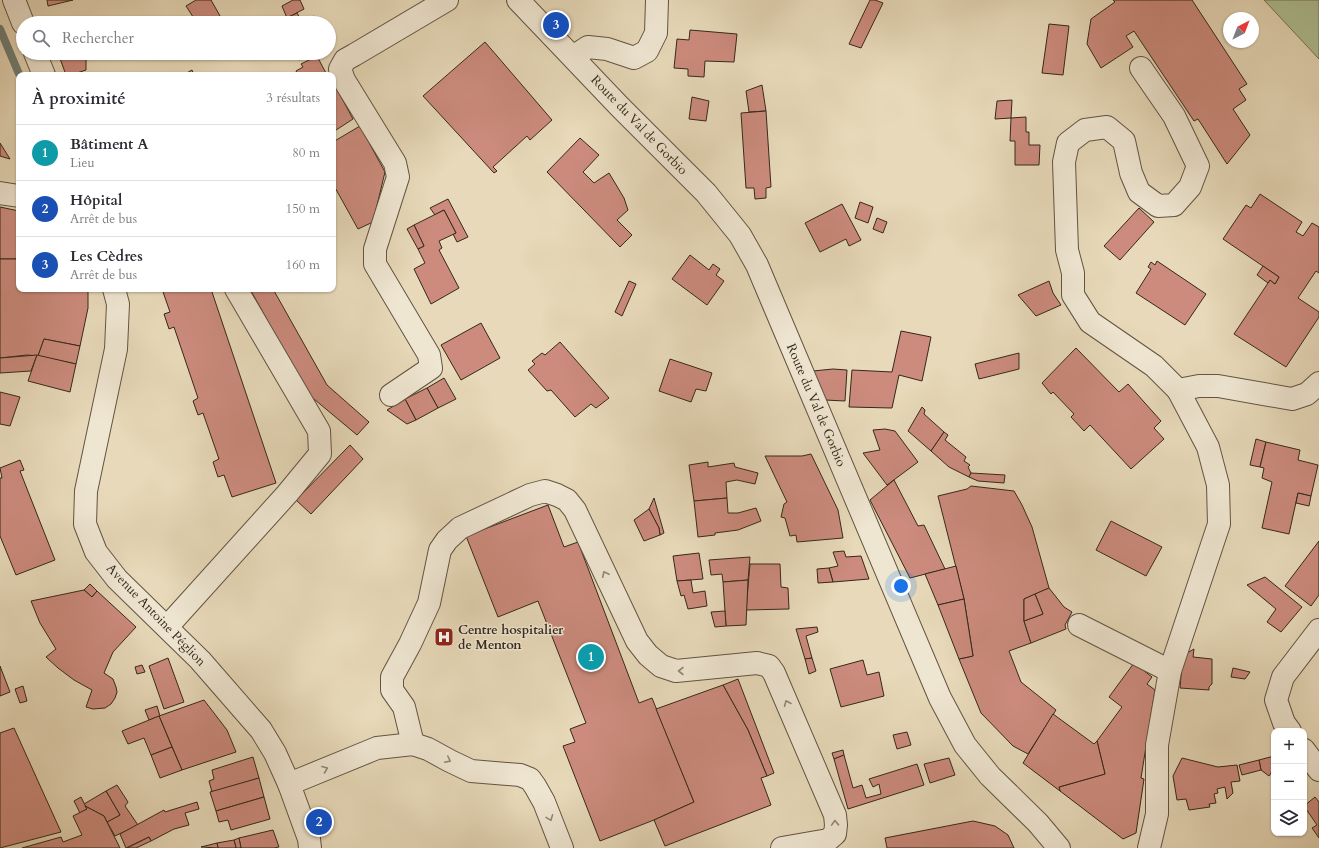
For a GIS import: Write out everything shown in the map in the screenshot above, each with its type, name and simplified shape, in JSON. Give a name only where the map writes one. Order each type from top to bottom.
[{"type":"street","points":[[14,0],[20,16]]},
{"type":"street","points":[[391,395],[431,368],[429,355],[376,264],[375,249],[398,177],[395,163],[344,80],[340,69],[345,60],[447,0]]},
{"type":"street","name":"Route du Val de Gorbio","points":[[518,0],[620,107],[706,193],[740,236],[757,265],[940,698],[965,745],[990,776],[1038,823],[1059,848]]},
{"type":"street","points":[[573,57],[588,47],[607,49],[634,58],[647,51],[656,33],[658,0]]},
{"type":"street","points":[[38,60],[43,72]]},
{"type":"street","points":[[1141,68],[1174,116],[1198,166],[1190,187],[1174,205],[1158,206],[1139,192],[1131,173],[1124,141],[1107,127],[1085,130],[1068,143],[1064,169],[1067,250],[1073,273],[1073,295],[1090,322],[1154,366],[1178,390],[1208,447],[1218,485],[1219,524],[1170,671],[1157,745],[1156,814],[1150,848]]},
{"type":"street","points":[[0,193],[16,196]]},
{"type":"street","name":"Avenue Antoine Péglion","points":[[115,292],[118,304],[116,349],[86,491],[85,524],[96,552],[117,579],[200,660],[261,730],[276,753],[289,784],[309,839],[310,848]]},
{"type":"street","points":[[167,627],[287,494],[320,454],[319,430],[238,292]]},
{"type":"street","points":[[1178,390],[1198,386],[1218,386],[1292,399],[1307,394],[1319,383]]},
{"type":"street","points":[[413,744],[404,708],[392,690],[392,677],[410,644],[429,603],[440,550],[447,540],[460,528],[530,495],[544,491],[567,500],[575,510],[637,641],[648,655],[661,666],[676,671],[757,663],[769,666],[774,673],[835,815],[836,825],[835,834],[828,840],[782,848]]},
{"type":"street","points":[[1079,625],[1170,671]]},
{"type":"street","points":[[1288,728],[1284,723],[1276,700],[1284,677],[1319,630]]},
{"type":"street","points":[[289,784],[377,748],[413,744],[428,749],[471,771],[520,775],[530,779],[536,786],[544,802],[562,848]]},
{"type":"street","points":[[1307,754],[1319,770]]},
{"type":"green space","points":[[1264,0],[1319,0],[1319,59]]},
{"type":"building","points":[[47,0],[73,0],[48,6]]},
{"type":"building","points":[[196,0],[211,0],[220,16],[192,16],[186,6]]},
{"type":"building","points":[[293,0],[300,0],[304,9],[291,16],[286,16],[282,6]]},
{"type":"building","points":[[870,0],[883,3],[861,48],[849,44]]},
{"type":"building","points":[[1113,0],[1192,0],[1247,84],[1239,89],[1246,100],[1233,109],[1250,135],[1227,164],[1198,119],[1194,121],[1134,31],[1126,36],[1133,47],[1101,68],[1087,44],[1091,19],[1115,2]]},
{"type":"building","points":[[297,13],[299,16],[291,16]]},
{"type":"building","points":[[1049,24],[1069,26],[1063,75],[1042,73]]},
{"type":"building","points":[[690,30],[737,34],[734,62],[705,61],[704,77],[688,76],[688,69],[674,68],[677,39],[689,40]]},
{"type":"building","points":[[485,42],[552,120],[530,140],[527,136],[493,167],[497,171],[494,173],[423,96]]},
{"type":"building","points":[[61,60],[86,60],[86,70],[80,72],[65,72]]},
{"type":"building","points":[[309,60],[319,60],[325,72],[296,72],[303,67],[301,64]]},
{"type":"building","points":[[762,85],[766,111],[749,112],[746,91]]},
{"type":"building","points":[[336,88],[353,119],[336,130]]},
{"type":"building","points":[[692,97],[709,101],[706,121],[689,119]]},
{"type":"building","points":[[1012,100],[1011,118],[995,119],[997,101]]},
{"type":"building","points":[[766,111],[771,187],[766,188],[766,198],[755,199],[754,188],[746,188],[741,113]]},
{"type":"building","points":[[1026,117],[1026,132],[1029,132],[1029,145],[1040,145],[1039,165],[1015,165],[1015,141],[1010,141],[1011,118]]},
{"type":"building","points":[[360,126],[385,172],[373,222],[358,229],[336,189],[336,140]]},
{"type":"building","points":[[580,138],[599,155],[583,172],[594,183],[609,173],[624,198],[628,210],[617,220],[632,235],[620,247],[547,172]]},
{"type":"building","points":[[0,143],[10,159],[0,156]]},
{"type":"building","points":[[1260,194],[1302,222],[1296,232],[1303,236],[1312,223],[1319,227],[1319,273],[1316,271],[1298,298],[1319,312],[1319,317],[1286,367],[1234,334],[1270,280],[1275,284],[1279,277],[1223,239],[1246,205],[1251,208]]},
{"type":"building","points":[[448,199],[468,237],[457,242],[453,234],[456,233],[444,210],[435,215],[430,208]]},
{"type":"building","points":[[860,202],[873,207],[868,223],[855,218]]},
{"type":"building","points":[[842,204],[861,240],[849,246],[846,239],[820,252],[805,223]]},
{"type":"building","points":[[0,207],[16,210],[16,259],[0,259]]},
{"type":"building","points":[[1139,208],[1154,222],[1120,260],[1104,246]]},
{"type":"building","points":[[444,210],[456,233],[439,241],[442,248],[439,250],[459,288],[431,304],[414,269],[425,263],[418,249],[424,246],[414,225]]},
{"type":"building","points":[[877,218],[887,222],[883,233],[873,229]]},
{"type":"building","points":[[414,225],[424,246],[418,249],[407,229]]},
{"type":"building","points":[[690,255],[709,270],[713,264],[720,269],[716,275],[724,281],[707,305],[672,279]]},
{"type":"building","points":[[0,259],[16,259],[16,292],[88,292],[88,308],[80,346],[44,339],[38,356],[27,355],[0,358]]},
{"type":"building","points":[[1157,261],[1206,294],[1185,325],[1136,293],[1151,269],[1148,267],[1151,262],[1155,265]]},
{"type":"building","points":[[1263,266],[1279,277],[1275,284],[1270,280],[1268,283],[1257,275]]},
{"type":"building","points":[[629,281],[636,284],[622,316],[615,312]]},
{"type":"building","points":[[1049,281],[1053,293],[1061,305],[1036,316],[1018,295]]},
{"type":"building","points":[[163,292],[212,292],[276,483],[232,497],[224,475],[218,477],[213,462],[219,459],[203,413],[198,415],[193,401],[198,398],[174,327],[169,329],[164,314],[170,312]]},
{"type":"building","points":[[252,292],[275,292],[327,385],[369,422],[357,435],[308,394]]},
{"type":"building","points":[[481,323],[500,358],[461,380],[441,345]]},
{"type":"building","points":[[901,331],[931,337],[922,381],[899,375],[892,408],[849,407],[852,370],[892,372]]},
{"type":"building","points":[[44,339],[80,346],[76,364],[38,356]]},
{"type":"building","points":[[560,342],[609,398],[596,408],[591,404],[575,417],[551,390],[547,391],[528,370],[535,364],[532,361],[542,353],[545,355]]},
{"type":"building","points":[[1076,348],[1119,392],[1128,384],[1161,421],[1154,428],[1164,439],[1131,469],[1090,425],[1084,431],[1071,417],[1074,414],[1053,392],[1051,394],[1042,383]]},
{"type":"building","points":[[1019,353],[1019,369],[979,379],[975,364]]},
{"type":"building","points":[[37,355],[31,371],[0,373],[0,358]]},
{"type":"building","points":[[37,355],[76,364],[70,392],[28,381]]},
{"type":"building","points":[[670,359],[712,373],[706,391],[696,389],[691,402],[659,391]]},
{"type":"building","points":[[833,369],[847,370],[845,401],[825,400],[813,371]]},
{"type":"building","points":[[444,378],[456,399],[438,408],[427,388]]},
{"type":"building","points":[[427,388],[438,408],[416,420],[405,399]]},
{"type":"building","points":[[0,392],[20,397],[10,426],[0,424]]},
{"type":"building","points":[[405,399],[416,420],[407,424],[387,410]]},
{"type":"building","points":[[922,407],[925,410],[924,414],[944,432],[931,451],[908,431]]},
{"type":"building","points":[[885,429],[895,431],[918,462],[887,485],[863,453],[880,450],[873,430]]},
{"type":"building","points":[[944,432],[948,435],[945,440],[966,457],[964,461],[970,465],[968,467],[971,473],[969,477],[949,467],[931,451]]},
{"type":"building","points":[[1256,439],[1266,442],[1260,467],[1250,465]]},
{"type":"building","points":[[1266,442],[1300,450],[1298,460],[1318,465],[1311,496],[1298,493],[1289,534],[1262,528],[1272,482],[1262,478],[1264,468],[1260,467]]},
{"type":"building","points":[[350,445],[363,459],[311,514],[296,500]]},
{"type":"building","points":[[811,454],[838,510],[843,538],[797,542],[796,535],[790,536],[785,518],[781,517],[784,504],[787,502],[765,456],[802,456]]},
{"type":"building","points":[[20,460],[24,470],[20,471],[55,560],[16,575],[0,536],[0,478],[2,478],[0,468]]},
{"type":"building","points":[[708,462],[708,467],[734,463],[735,467],[758,473],[755,484],[737,480],[726,482],[727,498],[694,501],[689,465]]},
{"type":"building","points":[[971,473],[1005,475],[1004,483],[978,481],[969,477]]},
{"type":"building","points":[[894,480],[918,526],[924,525],[945,569],[910,578],[870,500]]},
{"type":"building","points":[[971,486],[1014,491],[1032,527],[1049,588],[1024,599],[1024,621],[1031,643],[1009,651],[1021,682],[1056,710],[1028,754],[1013,746],[981,713],[959,659],[973,656],[964,599],[938,496],[967,489]]},
{"type":"building","points":[[1298,493],[1311,496],[1309,506],[1296,503]]},
{"type":"building","points":[[654,498],[664,533],[660,535],[659,528],[649,509]]},
{"type":"building","points":[[727,498],[728,513],[738,513],[756,508],[761,521],[738,530],[698,537],[694,501]]},
{"type":"building","points":[[548,505],[564,547],[578,542],[639,703],[652,698],[694,802],[654,820],[600,841],[563,746],[575,742],[570,729],[586,723],[538,601],[498,617],[466,536]]},
{"type":"building","points":[[649,509],[659,528],[660,535],[644,541],[634,520]]},
{"type":"building","points":[[1111,521],[1162,547],[1146,576],[1096,550]]},
{"type":"building","points":[[1319,541],[1319,595],[1311,606],[1285,586]]},
{"type":"building","points":[[844,551],[846,557],[861,556],[869,579],[833,582],[829,568],[838,566],[833,552]]},
{"type":"building","points":[[699,553],[703,579],[677,581],[673,556]]},
{"type":"building","points":[[750,557],[748,580],[723,582],[722,574],[711,575],[709,560]]},
{"type":"building","points":[[750,564],[780,564],[781,587],[788,588],[789,609],[746,610]]},
{"type":"building","points":[[956,566],[964,599],[938,605],[925,574]]},
{"type":"building","points":[[829,568],[833,582],[818,583],[817,569]]},
{"type":"building","points":[[1265,577],[1302,607],[1281,632],[1267,622],[1276,609],[1247,585]]},
{"type":"building","points":[[691,580],[693,593],[705,591],[707,606],[688,609],[684,595],[681,596],[677,581]]},
{"type":"building","points":[[748,580],[746,625],[726,626],[723,582]]},
{"type":"building","points":[[90,584],[97,591],[92,597],[84,590]]},
{"type":"building","points":[[1049,588],[1064,607],[1072,612],[1065,625],[1066,629],[1031,643],[1024,621],[1043,614],[1035,594]]},
{"type":"building","points":[[84,590],[92,597],[97,591],[136,627],[113,652],[104,673],[113,679],[117,692],[111,704],[105,708],[93,709],[86,707],[92,690],[74,680],[46,657],[56,649],[40,623],[31,601]]},
{"type":"building","points":[[1035,594],[1043,614],[1024,621],[1024,599]]},
{"type":"building","points":[[964,599],[973,656],[959,659],[938,605]]},
{"type":"building","points":[[725,611],[726,626],[715,627],[711,612]]},
{"type":"building","points":[[817,627],[818,632],[806,636],[812,658],[805,659],[796,629]]},
{"type":"building","points":[[1194,649],[1193,657],[1212,659],[1212,684],[1209,687],[1209,690],[1180,688],[1182,664],[1187,653]]},
{"type":"building","points":[[168,658],[184,702],[164,709],[149,666]]},
{"type":"building","points":[[812,658],[816,671],[809,674],[805,659]]},
{"type":"building","points":[[863,660],[867,675],[879,672],[884,696],[841,707],[830,669]]},
{"type":"building","points":[[1134,663],[1152,677],[1147,684],[1155,690],[1141,778],[1144,779],[1136,833],[1123,839],[1060,791],[1059,787],[1105,774],[1097,741],[1122,707],[1109,697]]},
{"type":"building","points":[[142,665],[145,672],[137,674],[135,667]]},
{"type":"building","points":[[0,666],[10,692],[0,696]]},
{"type":"building","points":[[1233,668],[1250,672],[1245,679],[1231,677]]},
{"type":"building","points":[[738,679],[774,773],[767,776],[748,730],[723,685]]},
{"type":"building","points":[[723,685],[748,730],[767,776],[761,778],[771,805],[665,846],[654,820],[694,802],[656,709]]},
{"type":"building","points":[[23,686],[27,701],[20,703],[15,689]]},
{"type":"building","points":[[204,700],[227,730],[236,752],[182,770],[159,716]]},
{"type":"building","points":[[157,706],[160,716],[149,720],[145,710]]},
{"type":"building","points":[[1053,714],[1094,744],[1097,741],[1105,774],[1059,787],[1060,791],[1023,763]]},
{"type":"building","points":[[159,716],[172,747],[151,755],[144,738],[128,744],[122,731]]},
{"type":"building","points":[[14,728],[61,832],[0,848],[0,733]]},
{"type":"building","points":[[907,732],[911,745],[897,749],[893,735]]},
{"type":"building","points":[[172,747],[182,770],[160,778],[151,755]]},
{"type":"building","points":[[843,750],[844,755],[834,759],[832,753]]},
{"type":"building","points":[[844,755],[853,788],[862,785],[866,798],[881,794],[879,784],[873,787],[869,779],[917,764],[924,785],[848,809],[834,759]]},
{"type":"building","points":[[253,757],[259,778],[212,792],[209,781],[214,779],[212,770]]},
{"type":"building","points":[[1271,757],[1271,773],[1269,776],[1261,770],[1259,760]]},
{"type":"building","points":[[949,758],[955,775],[930,783],[924,764]]},
{"type":"building","points":[[1182,758],[1218,767],[1237,765],[1240,781],[1231,782],[1233,793],[1227,799],[1225,787],[1217,789],[1218,793],[1214,794],[1216,803],[1209,804],[1210,807],[1189,810],[1186,799],[1177,800],[1173,776]]},
{"type":"building","points":[[1259,760],[1261,770],[1242,775],[1239,765]]},
{"type":"building","points":[[259,778],[264,797],[216,811],[210,792]]},
{"type":"building","points":[[117,785],[128,802],[125,806],[138,825],[115,836],[107,822],[120,815],[106,791]]},
{"type":"building","points":[[106,791],[120,815],[107,822],[104,816],[85,806],[84,804]]},
{"type":"building","points":[[81,797],[87,809],[80,813],[74,801]]},
{"type":"building","points":[[264,797],[270,819],[231,830],[228,820],[219,822],[216,811]]},
{"type":"building","points":[[1315,797],[1319,802],[1319,838],[1312,828],[1317,825],[1307,810],[1307,804]]},
{"type":"building","points":[[197,802],[199,809],[185,813],[189,825],[174,829],[151,841],[149,837],[126,848],[120,834],[164,810],[165,812]]},
{"type":"building","points":[[85,806],[104,816],[120,848],[22,848],[61,837],[63,842],[82,835],[73,816],[87,809]]},
{"type":"building","points":[[973,821],[995,826],[1008,835],[1014,848],[887,848],[885,838]]},
{"type":"building","points":[[273,830],[279,847],[241,848],[239,838]]},
{"type":"building","points":[[149,837],[151,841],[136,848],[127,848]]},
{"type":"building","points":[[239,838],[241,848],[236,848],[234,840]]},
{"type":"building","points":[[234,840],[236,848],[218,848],[217,843]]},
{"type":"building","points":[[217,843],[218,848],[201,847]]},
{"type":"waterway","points":[[0,29],[18,72]]},
{"type":"place","name":"Les Cèdres","points":[[556,25]]},
{"type":"place","name":"Centre hospitalier de Menton","points":[[444,637]]},
{"type":"place","name":"Bâtiment A","points":[[591,657]]},
{"type":"place","name":"Hôpital","points":[[319,822]]}]
